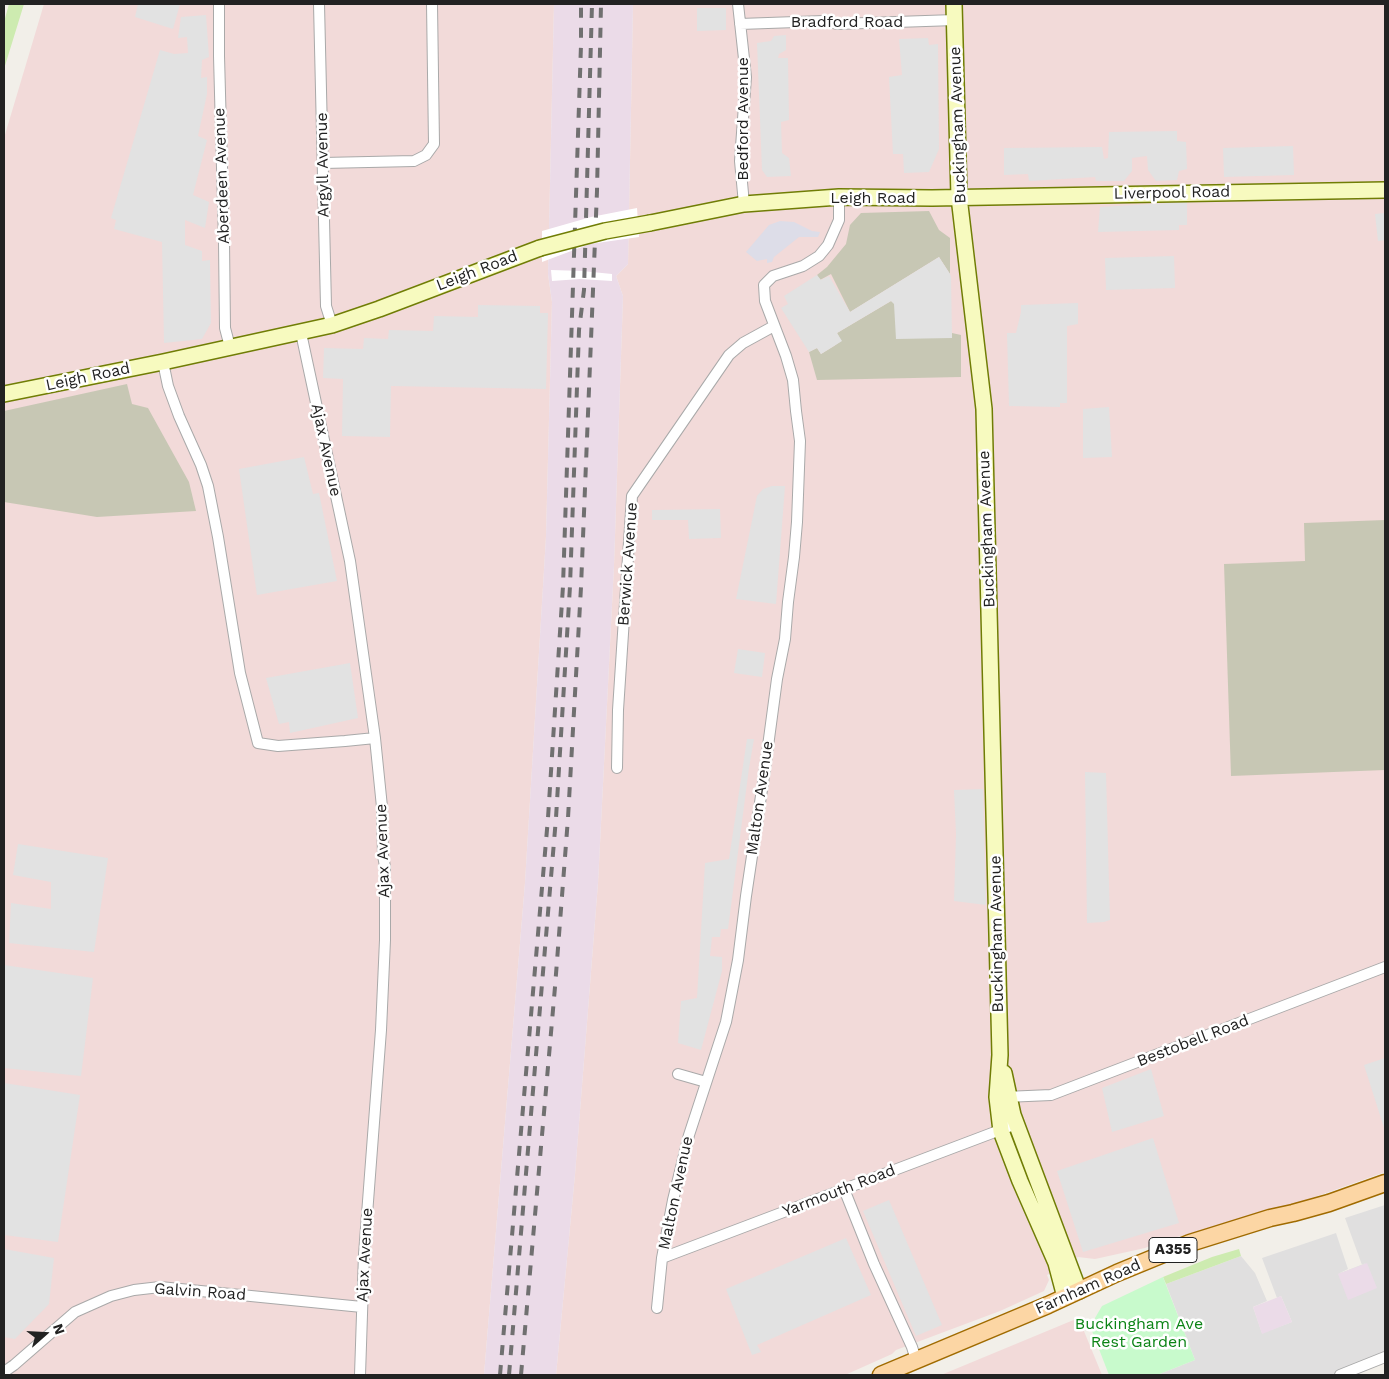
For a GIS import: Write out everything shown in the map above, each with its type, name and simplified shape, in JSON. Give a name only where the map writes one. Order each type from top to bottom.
[{"type":"main road","name":"Farnham Road","points":[[881,1375],[1190,1243],[1270,1218],[1329,1203],[1385,1183]]},
{"type":"street","name":"Aberdeen Avenue","points":[[219,4],[225,328],[230,347]]},
{"type":"street","name":"Argyll Avenue","points":[[319,4],[326,306],[332,325]]},
{"type":"street","points":[[323,163],[414,161],[426,155],[434,144],[432,4]]},
{"type":"street","name":"Bedford Avenue","points":[[738,4],[746,77],[740,161],[744,204]]},
{"type":"street","name":"Buckingham Avenue","points":[[954,4],[959,197],[984,409],[1000,1055],[1003,1097],[1001,1131],[1020,1181],[1072,1294]]},
{"type":"street","name":"Bradford Road","points":[[740,24],[824,21],[837,24],[955,20]]},
{"type":"street","name":"Liverpool Road","points":[[959,197],[1385,190]]},
{"type":"street","name":"Leigh Road","points":[[4,394],[332,325],[540,248],[605,230],[744,204],[839,198],[959,197]]},
{"type":"street","name":"Malton Avenue","points":[[657,1308],[662,1258],[673,1200],[689,1135],[726,1022],[738,960],[777,679],[785,639],[797,522],[800,441],[793,380],[765,301],[764,285],[774,276],[804,266],[819,256],[828,245],[839,220],[839,198]]},
{"type":"street","name":"Berwick Avenue","points":[[617,768],[618,710],[632,496],[729,355],[743,343],[774,326]]},
{"type":"street","name":"Ajax Avenue","points":[[301,333],[350,561],[375,738],[382,807],[385,868],[385,940],[381,1030],[362,1307],[360,1375]]},
{"type":"street","points":[[162,362],[179,416],[194,448],[208,486],[240,673],[258,743],[278,746],[375,738]]},
{"type":"street","name":"Bestobell Road","points":[[1003,1097],[1051,1095],[1385,967]]},
{"type":"street","points":[[678,1074],[706,1082]]},
{"type":"street","name":"Buckingham Avenue","points":[[1003,1097],[1016,1124],[1072,1294]]},
{"type":"street","name":"Yarmouth Road","points":[[662,1258],[1016,1124]]},
{"type":"street","points":[[844,1190],[916,1360]]},
{"type":"street","name":"Galvin Road","points":[[4,1372],[74,1312],[111,1296],[134,1290],[160,1287],[362,1307]]},
{"type":"street","points":[[1340,1375],[1385,1358]]},
{"type":"shaded area","points":[[44,4],[554,4],[548,274],[552,302],[546,537],[525,883],[484,1375],[4,1375],[4,138]]},
{"type":"shaded area","points":[[138,4],[180,4],[173,29],[135,17]]},
{"type":"shaded area","points":[[554,4],[633,4],[628,264],[616,276],[623,296],[614,565],[598,883],[575,1174],[556,1375],[484,1375],[525,883],[546,537],[552,302],[548,274]]},
{"type":"shaded area","points":[[633,4],[1385,4],[1385,1172],[1309,1199],[1202,1231],[1164,1240],[1145,1248],[1095,1259],[1078,1257],[1047,1275],[1049,1280],[1044,1291],[1000,1311],[896,1350],[892,1354],[845,1375],[556,1375],[575,1174],[598,883],[614,565],[623,296],[616,276],[628,264]]},
{"type":"shaded area","points":[[697,8],[726,8],[726,30],[697,31]]},
{"type":"shaded area","points":[[206,15],[209,57],[202,60],[201,78],[207,77],[207,94],[198,136],[207,140],[193,195],[209,202],[205,228],[185,220],[185,245],[202,251],[202,261],[210,260],[211,323],[202,339],[164,343],[162,242],[114,229],[116,220],[111,218],[160,50],[174,54],[188,53],[187,37],[178,38],[181,17]]},
{"type":"shaded area","points":[[786,35],[786,50],[779,54],[778,58],[788,58],[789,120],[781,122],[782,153],[789,158],[791,176],[767,177],[762,170],[757,43],[771,41],[774,36]]},
{"type":"shaded area","points":[[928,38],[929,45],[938,44],[939,149],[929,172],[904,173],[903,154],[893,154],[889,77],[902,75],[899,39]]},
{"type":"shaded area","points":[[1177,131],[1177,141],[1186,142],[1187,169],[1179,171],[1177,180],[1156,181],[1148,170],[1147,156],[1132,158],[1132,171],[1124,181],[1096,181],[1095,177],[1029,181],[1028,174],[1004,175],[1004,148],[1102,147],[1104,159],[1108,158],[1109,132]]},
{"type":"shaded area","points":[[1293,146],[1294,175],[1224,177],[1223,148]]},
{"type":"shaded area","points":[[1187,202],[1187,225],[1179,225],[1179,230],[1098,232],[1100,207]]},
{"type":"shaded area","points":[[929,211],[939,230],[950,238],[950,274],[939,257],[850,312],[831,274],[820,280],[817,275],[827,267],[846,244],[850,225],[861,213]]},
{"type":"shaded area","points":[[1385,213],[1385,240],[1378,241],[1375,214]]},
{"type":"shaded area","points":[[780,221],[794,222],[812,231],[820,232],[818,237],[799,237],[774,257],[772,262],[767,263],[767,259],[757,261],[746,252],[769,225]]},
{"type":"shaded area","points":[[1174,256],[1175,288],[1106,290],[1105,258]]},
{"type":"shaded area","points":[[939,257],[951,277],[952,338],[896,339],[894,304],[891,301],[837,333],[842,341],[834,346],[821,354],[817,348],[809,352],[781,308],[788,304],[784,296],[817,275],[821,280],[829,276],[850,312]]},
{"type":"shaded area","points":[[891,301],[952,338],[952,333],[961,335],[961,377],[817,380],[809,352],[817,348],[821,354],[834,346],[841,341],[837,333]]},
{"type":"shaded area","points":[[1078,303],[1078,324],[1067,326],[1067,403],[1060,403],[1060,407],[1009,406],[1007,333],[1016,333],[1021,305]]},
{"type":"shaded area","points":[[478,305],[540,306],[540,313],[548,313],[546,389],[391,386],[390,437],[342,436],[343,379],[323,378],[324,348],[363,349],[364,338],[388,339],[389,330],[433,331],[434,316],[478,317]]},
{"type":"shaded area","points":[[127,384],[132,404],[148,408],[189,482],[196,511],[97,517],[4,502],[4,411]]},
{"type":"shaded area","points":[[1109,407],[1112,457],[1083,458],[1083,409]]},
{"type":"shaded area","points":[[304,457],[313,494],[319,493],[337,581],[257,595],[239,469]]},
{"type":"shaded area","points":[[772,486],[785,486],[776,604],[736,599],[757,496],[763,489]]},
{"type":"shaded area","points":[[720,509],[721,538],[689,539],[688,520],[652,520],[652,510]]},
{"type":"shaded area","points":[[1385,520],[1385,770],[1231,776],[1224,564],[1305,561],[1304,523]]},
{"type":"shaded area","points":[[738,649],[765,653],[762,677],[734,673]]},
{"type":"shaded area","points":[[350,663],[358,718],[290,733],[289,722],[279,724],[266,678]]},
{"type":"shaded area","points":[[747,739],[754,739],[728,929],[721,929],[720,937],[712,937],[710,956],[722,957],[722,971],[701,1050],[678,1043],[681,1001],[697,998],[705,863],[729,859]]},
{"type":"shaded area","points":[[1085,772],[1106,773],[1110,920],[1104,922],[1087,923]]},
{"type":"shaded area","points":[[983,789],[986,905],[954,901],[956,834],[954,790]]},
{"type":"shaded area","points":[[18,844],[108,858],[94,952],[9,943],[11,903],[51,909],[51,882],[13,875]]},
{"type":"shaded area","points":[[4,965],[93,978],[81,1076],[4,1068]]},
{"type":"shaded area","points":[[1385,1058],[1385,1131],[1364,1065]]},
{"type":"shaded area","points":[[1151,1069],[1164,1116],[1112,1132],[1102,1088]]},
{"type":"shaded area","points":[[4,1083],[80,1095],[58,1242],[4,1235]]},
{"type":"shaded area","points":[[1153,1138],[1179,1223],[1083,1252],[1057,1171]]},
{"type":"shaded area","points":[[889,1200],[942,1325],[916,1336],[863,1211]]},
{"type":"shaded area","points":[[1385,1205],[1385,1354],[1331,1375],[1157,1375],[1195,1360],[1166,1284],[1241,1256],[1255,1273],[1267,1301],[1253,1307],[1262,1333],[1292,1322],[1281,1296],[1277,1298],[1262,1258],[1336,1233],[1348,1269],[1338,1274],[1362,1265],[1345,1218]]},
{"type":"shaded area","points":[[846,1238],[871,1295],[757,1345],[761,1352],[752,1355],[726,1289]]},
{"type":"shaded area","points":[[4,1249],[54,1258],[49,1304],[15,1339],[4,1337]]},
{"type":"shaded area","points":[[1367,1263],[1377,1288],[1348,1300],[1338,1274]]},
{"type":"shaded area","points":[[1281,1296],[1292,1322],[1262,1334],[1253,1307]]},
{"type":"shaded area","points":[[1079,1319],[1102,1375],[941,1375]]},
{"type":"green space","points":[[9,4],[24,4],[4,69],[4,22]]},
{"type":"green space","points":[[1239,1249],[1241,1256],[1166,1284],[1163,1277],[1212,1257]]},
{"type":"green space","name":"Buckingham Ave Rest Garden","points":[[1163,1277],[1195,1360],[1157,1375],[1109,1375],[1092,1331],[1095,1318],[1102,1306]]},
{"type":"pier","points":[[637,208],[639,237],[590,244],[542,262],[542,231],[591,217]]},
{"type":"pier","points":[[551,270],[612,274],[612,281],[580,279],[552,281]]},
{"type":"railway","points":[[500,1375],[548,818],[563,586],[581,4]]},
{"type":"railway","points":[[509,1375],[556,818],[570,586],[579,330],[584,290],[592,4]]},
{"type":"railway","points":[[521,1375],[568,818],[581,587],[597,191],[601,4]]}]
